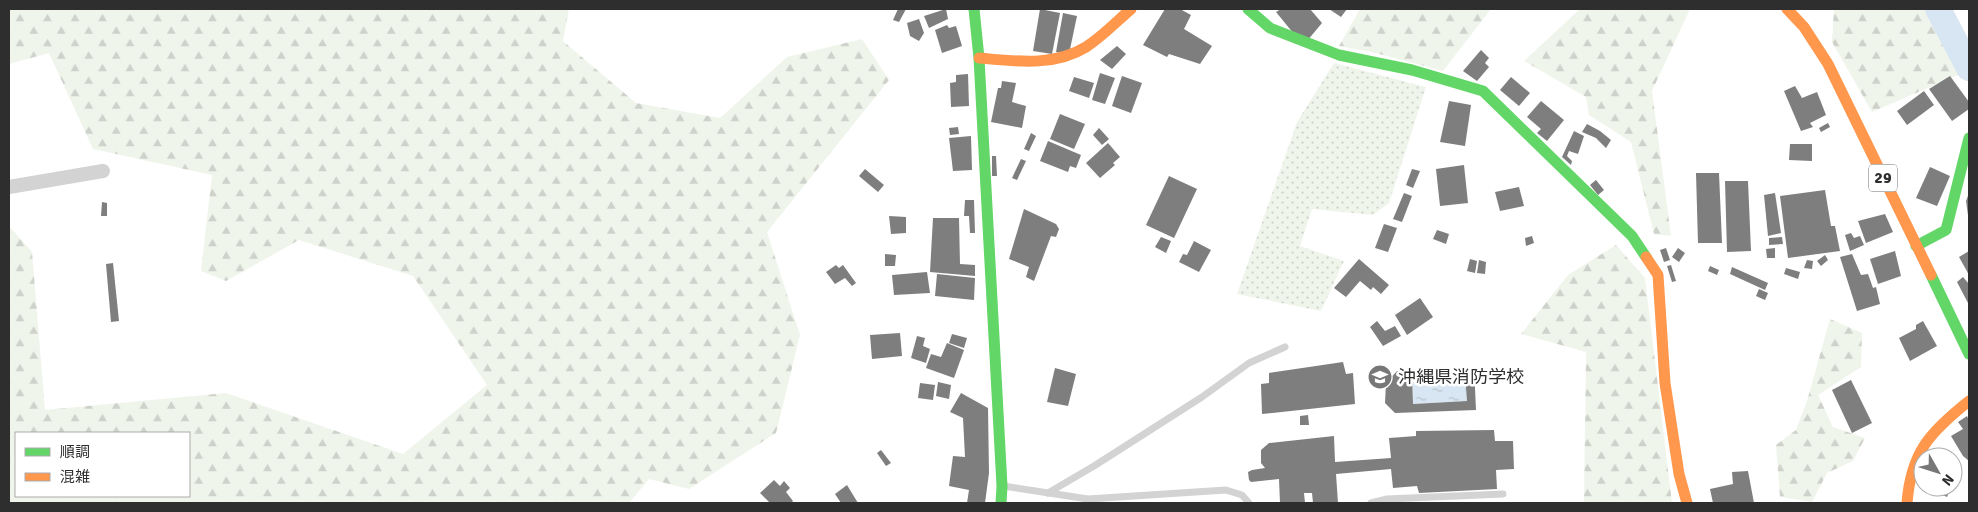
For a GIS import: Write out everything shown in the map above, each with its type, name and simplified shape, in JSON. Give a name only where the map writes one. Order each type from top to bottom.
[{"type":"street","points":[[974,9],[979,58],[1002,486],[1001,503]]},
{"type":"street","points":[[979,58],[1028,62],[1061,58],[1081,50],[1131,9]]},
{"type":"street","points":[[1248,9],[1270,28],[1339,55],[1419,72],[1484,91],[1632,236],[1658,275],[1665,383],[1679,474],[1687,503]]},
{"type":"street","name":"29","points":[[1787,9],[1804,27],[1828,64],[1969,354]]},
{"type":"street","points":[[1916,246],[1946,230],[1969,138]]},
{"type":"street","points":[[9,187],[103,171]]},
{"type":"street","points":[[1906,503],[1911,469],[1917,451],[1938,424],[1969,401]]},
{"type":"lane","points":[[1048,493],[1202,397],[1249,363],[1285,347]]},
{"type":"lane","points":[[1002,486],[1088,499],[1226,490],[1242,495],[1248,503]]},
{"type":"lane","points":[[1371,503],[1387,499],[1502,494]]},
{"type":"green space","points":[[9,9],[569,9],[563,41],[636,103],[720,118],[787,57],[862,39],[889,80],[767,232],[800,335],[776,433],[689,489],[649,479],[629,503],[9,503],[9,226],[32,252],[45,410],[226,393],[403,454],[487,385],[413,276],[299,240],[226,281],[201,271],[212,175],[93,149],[49,53],[9,64]]},
{"type":"green space","points":[[1360,9],[1491,9],[1443,71],[1372,52],[1339,46]]},
{"type":"green space","points":[[1580,9],[1690,9],[1652,91],[1671,236],[1654,234],[1631,142],[1589,115],[1586,97],[1524,61]]},
{"type":"green space","points":[[1834,9],[1933,9],[1950,35],[1965,72],[1872,112],[1832,42]]},
{"type":"green space","points":[[1334,63],[1426,87],[1389,203],[1373,215],[1312,209],[1300,246],[1344,261],[1321,311],[1237,294],[1297,122]]},
{"type":"green space","points":[[1616,245],[1645,278],[1672,503],[1584,503],[1586,352],[1521,334],[1568,275]]},
{"type":"green space","points":[[1830,319],[1862,333],[1861,367],[1818,395],[1833,427],[1865,438],[1853,461],[1827,473],[1812,502],[1780,497],[1776,445],[1796,430],[1807,401]]},
{"type":"water","points":[[1465,375],[1467,401],[1413,404],[1412,376]]},
{"type":"building","points":[[898,9],[906,9],[899,22],[893,20]]},
{"type":"building","points":[[946,9],[948,19],[929,28],[924,16]]},
{"type":"building","points":[[1040,9],[1060,13],[1052,54],[1033,51]]},
{"type":"building","points":[[1165,9],[1180,9],[1191,15],[1184,29],[1212,46],[1200,64],[1169,54],[1167,57],[1143,45]]},
{"type":"building","points":[[1281,9],[1310,9],[1322,23],[1307,41],[1294,34],[1276,12]]},
{"type":"building","points":[[1329,9],[1347,9],[1341,17]]},
{"type":"building","points":[[1063,13],[1077,16],[1069,54],[1056,52]]},
{"type":"building","points":[[919,19],[924,33],[919,41],[910,36],[907,23]]},
{"type":"building","points":[[947,25],[949,28],[956,26],[962,46],[942,53],[935,30]]},
{"type":"building","points":[[1117,46],[1126,54],[1112,69],[1100,60]]},
{"type":"building","points":[[1481,50],[1489,58],[1485,63],[1489,67],[1477,81],[1463,71]]},
{"type":"building","points":[[1100,73],[1115,78],[1105,104],[1092,100]]},
{"type":"building","points":[[968,74],[969,106],[951,107],[950,83],[956,82],[956,75]]},
{"type":"building","points":[[1122,76],[1142,83],[1131,113],[1112,106]]},
{"type":"building","points":[[1950,76],[1969,102],[1969,109],[1952,121],[1929,89]]},
{"type":"building","points":[[1074,77],[1094,83],[1089,98],[1069,91]]},
{"type":"building","points":[[1511,77],[1530,93],[1519,106],[1500,90]]},
{"type":"building","points":[[1002,81],[1016,83],[1012,102],[1026,106],[1022,128],[991,122],[998,88],[1001,88]]},
{"type":"building","points":[[1795,86],[1802,98],[1817,92],[1826,115],[1810,123],[1813,127],[1801,131],[1784,91]]},
{"type":"building","points":[[1924,91],[1934,105],[1907,125],[1897,111]]},
{"type":"building","points":[[1449,101],[1471,105],[1465,146],[1440,142]]},
{"type":"building","points":[[1541,101],[1564,120],[1547,141],[1537,133],[1541,129],[1527,117]]},
{"type":"building","points":[[1060,114],[1085,124],[1074,149],[1050,139]]},
{"type":"building","points":[[1828,123],[1830,127],[1821,132],[1819,128]]},
{"type":"building","points":[[1587,124],[1611,140],[1606,148],[1596,138],[1582,132]]},
{"type":"building","points":[[958,127],[959,134],[950,135],[949,128]]},
{"type":"building","points":[[1099,128],[1109,139],[1102,145],[1093,135]]},
{"type":"building","points":[[1574,131],[1584,136],[1578,154],[1569,151],[1567,156],[1572,161],[1571,165],[1562,157]]},
{"type":"building","points":[[1031,133],[1036,136],[1029,151],[1024,149]]},
{"type":"building","points":[[971,136],[972,170],[953,171],[949,138]]},
{"type":"building","points":[[1048,141],[1081,155],[1076,168],[1070,166],[1068,172],[1040,161]]},
{"type":"building","points":[[1108,143],[1120,157],[1113,163],[1115,165],[1100,178],[1086,163]]},
{"type":"building","points":[[1790,144],[1812,144],[1812,161],[1789,160]]},
{"type":"building","points":[[992,156],[996,156],[997,176],[992,176]]},
{"type":"building","points":[[1021,159],[1026,161],[1017,180],[1012,178]]},
{"type":"building","points":[[1464,165],[1468,203],[1440,206],[1436,169]]},
{"type":"building","points":[[1930,167],[1950,176],[1937,206],[1916,198]]},
{"type":"building","points":[[865,169],[884,185],[878,192],[859,176]]},
{"type":"building","points":[[1412,169],[1420,171],[1413,188],[1406,185]]},
{"type":"building","points":[[1696,173],[1719,173],[1722,243],[1698,243]]},
{"type":"building","points":[[1169,176],[1197,189],[1174,238],[1146,225]]},
{"type":"building","points":[[1596,180],[1604,190],[1598,195],[1590,185]]},
{"type":"building","points":[[1725,181],[1748,181],[1751,251],[1727,252]]},
{"type":"building","points":[[1519,187],[1524,206],[1500,211],[1495,192]]},
{"type":"building","points":[[1825,190],[1831,226],[1835,226],[1840,251],[1788,258],[1780,196]]},
{"type":"building","points":[[1404,193],[1412,196],[1402,222],[1393,219]]},
{"type":"building","points":[[1775,193],[1781,233],[1768,236],[1764,195]]},
{"type":"building","points":[[1969,193],[1969,215],[1968,215],[1966,201]]},
{"type":"building","points":[[965,200],[974,200],[975,233],[970,233],[969,216],[964,216]]},
{"type":"building","points":[[102,202],[107,203],[107,216],[101,216]]},
{"type":"building","points":[[1024,209],[1056,224],[1059,229],[1056,237],[1051,236],[1034,281],[1026,277],[1029,267],[1009,259]]},
{"type":"building","points":[[1885,214],[1893,232],[1866,243],[1858,221]]},
{"type":"building","points":[[889,216],[906,217],[906,233],[891,234]]},
{"type":"building","points":[[933,218],[959,218],[960,264],[975,265],[975,276],[930,272]]},
{"type":"building","points":[[1384,224],[1397,228],[1388,252],[1375,248]]},
{"type":"building","points":[[1437,230],[1449,234],[1446,244],[1433,239]]},
{"type":"building","points":[[1851,233],[1854,238],[1860,236],[1864,245],[1850,251],[1845,235]]},
{"type":"building","points":[[1532,236],[1534,243],[1526,246],[1525,238]]},
{"type":"building","points":[[1161,237],[1171,241],[1166,253],[1155,247]]},
{"type":"building","points":[[1782,237],[1783,244],[1769,245],[1769,238]]},
{"type":"building","points":[[1194,241],[1211,250],[1199,272],[1179,262],[1183,254],[1187,255]]},
{"type":"building","points":[[1666,248],[1670,260],[1664,262],[1660,250]]},
{"type":"building","points":[[1678,248],[1685,253],[1679,262],[1672,257]]},
{"type":"building","points":[[1775,248],[1775,258],[1767,258],[1766,249]]},
{"type":"building","points":[[1895,251],[1901,276],[1878,284],[1870,259]]},
{"type":"building","points":[[1969,251],[1969,275],[1959,257]]},
{"type":"building","points":[[885,254],[896,255],[895,266],[885,266]]},
{"type":"building","points":[[1852,254],[1861,275],[1868,274],[1873,288],[1876,287],[1880,304],[1857,311],[1840,257]]},
{"type":"building","points":[[1825,255],[1828,260],[1821,266],[1817,261]]},
{"type":"building","points":[[1359,259],[1389,285],[1381,294],[1373,287],[1371,290],[1360,281],[1346,297],[1334,288]]},
{"type":"building","points":[[1470,259],[1477,261],[1475,273],[1467,271]]},
{"type":"building","points":[[1479,260],[1486,262],[1485,274],[1477,273]]},
{"type":"building","points":[[1807,260],[1813,261],[1812,269],[1804,268]]},
{"type":"building","points":[[113,263],[119,321],[111,322],[106,264]]},
{"type":"building","points":[[836,265],[839,268],[843,265],[856,283],[852,286],[845,278],[835,284],[826,272]]},
{"type":"building","points":[[1671,265],[1676,281],[1672,282],[1667,266]]},
{"type":"building","points":[[1710,266],[1719,270],[1717,275],[1708,271]]},
{"type":"building","points":[[1732,267],[1768,283],[1765,290],[1730,274]]},
{"type":"building","points":[[1786,268],[1800,272],[1798,279],[1784,274]]},
{"type":"building","points":[[927,272],[930,293],[894,295],[892,275]]},
{"type":"building","points":[[937,274],[975,278],[974,300],[935,296]]},
{"type":"building","points":[[1963,277],[1969,284],[1968,303],[1957,282]]},
{"type":"building","points":[[1759,289],[1768,293],[1765,300],[1756,296]]},
{"type":"building","points":[[1420,298],[1433,317],[1407,335],[1395,315]]},
{"type":"building","points":[[1377,321],[1385,331],[1395,326],[1401,336],[1383,346],[1370,327]]},
{"type":"building","points":[[1923,321],[1937,346],[1910,361],[1899,338],[1916,329],[1916,325]]},
{"type":"building","points":[[900,333],[902,356],[872,359],[870,335]]},
{"type":"building","points":[[952,334],[967,338],[964,348],[949,343]]},
{"type":"building","points":[[917,336],[925,338],[923,346],[930,349],[926,363],[911,358]]},
{"type":"building","points":[[947,343],[964,350],[954,378],[926,368],[931,354],[941,357]]},
{"type":"building","points":[[1343,362],[1346,374],[1353,373],[1355,404],[1262,414],[1261,384],[1269,383],[1269,373]]},
{"type":"building","points":[[1474,367],[1476,410],[1395,413],[1385,403],[1386,383],[1397,371]],"holes":[[[1465,375],[1467,401],[1413,404],[1412,376]]]},
{"type":"building","points":[[1055,368],[1076,374],[1068,406],[1047,402]]},
{"type":"building","points":[[1851,380],[1872,423],[1852,433],[1832,390]]},
{"type":"building","points":[[938,382],[951,385],[949,399],[936,396]]},
{"type":"building","points":[[920,383],[935,385],[933,400],[918,398]]},
{"type":"building","points":[[961,393],[988,408],[989,473],[985,503],[967,503],[969,490],[949,486],[953,456],[965,457],[963,418],[950,412]]},
{"type":"building","points":[[1308,415],[1309,425],[1300,425],[1300,416]]},
{"type":"building","points":[[1967,416],[1969,420],[1969,461],[1963,456],[1963,447],[1958,447],[1951,436],[1963,429],[1958,422]]},
{"type":"building","points":[[1494,430],[1495,441],[1513,441],[1514,469],[1496,470],[1497,489],[1419,493],[1417,486],[1393,488],[1391,469],[1336,474],[1338,503],[1313,503],[1312,493],[1304,493],[1305,503],[1280,503],[1279,479],[1251,482],[1249,480],[1248,472],[1265,468],[1261,463],[1261,450],[1269,443],[1334,436],[1335,462],[1391,458],[1389,438],[1416,436],[1416,431]]},
{"type":"building","points":[[881,450],[891,463],[886,466],[877,453]]},
{"type":"building","points":[[1748,471],[1754,503],[1713,503],[1710,489],[1733,484],[1732,472]]},
{"type":"building","points":[[774,480],[780,486],[784,481],[790,488],[786,492],[793,501],[791,503],[770,503],[760,493]]},
{"type":"building","points":[[847,485],[858,503],[841,503],[835,494]]},
{"type":"waterway","points":[[1938,9],[1969,68]]},
{"type":"traffic: fast","points":[[974,9],[979,58],[1002,486],[1001,503]]},
{"type":"traffic: fast","points":[[1248,9],[1270,28],[1339,55],[1412,70],[1483,91],[1632,236],[1646,257]]},
{"type":"traffic: fast","points":[[1916,246],[1946,230],[1969,138]]},
{"type":"traffic: fast","points":[[1931,275],[1969,354]]},
{"type":"traffic: slow","points":[[979,58],[1034,61],[1061,58],[1092,43],[1131,9]]},
{"type":"traffic: slow","points":[[1787,9],[1804,27],[1828,64],[1931,275]]},
{"type":"traffic: slow","points":[[1646,257],[1658,275],[1665,383],[1679,474],[1687,503]]},
{"type":"traffic: slow","points":[[1907,503],[1909,485],[1918,456],[1933,433],[1969,401]]},
{"type":"place","name":"沖縄県消防学校","points":[[1380,377]]}]
